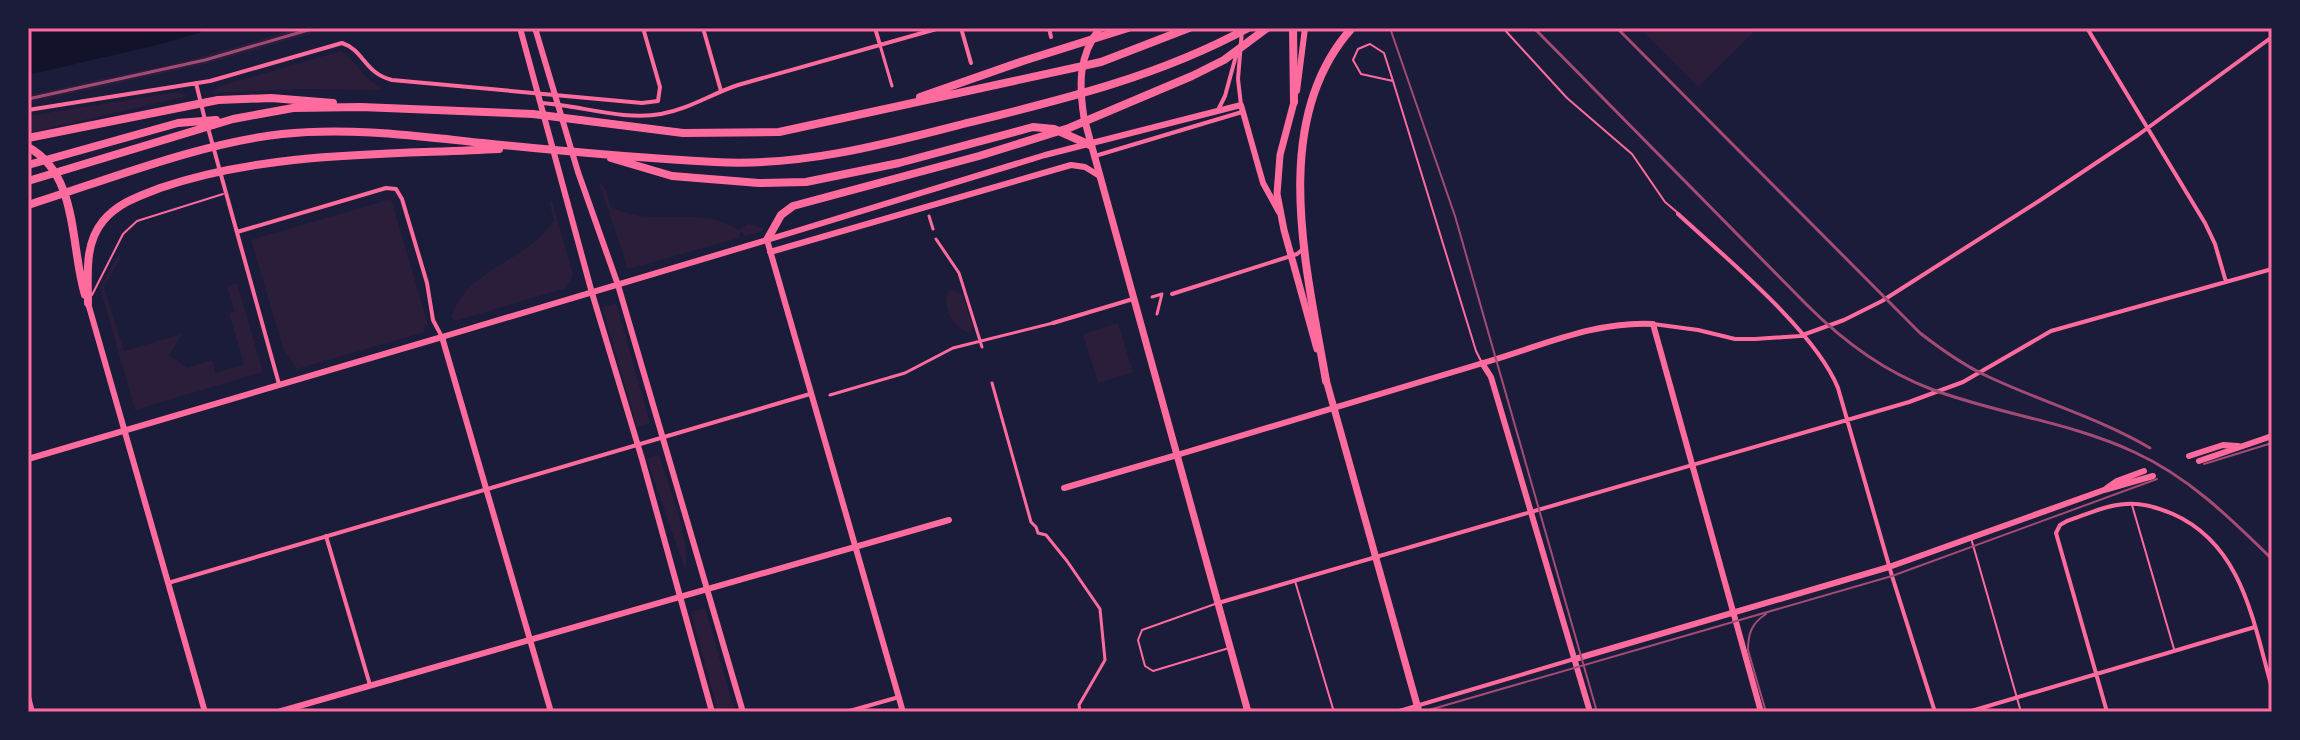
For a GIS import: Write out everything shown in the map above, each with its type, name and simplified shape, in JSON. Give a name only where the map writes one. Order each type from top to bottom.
[{"type":"highway","points":[[885,110],[1128,28]]},
{"type":"highway","points":[[28,165],[178,123],[233,119],[293,108],[361,107],[533,114],[643,129],[720,134],[779,132],[1101,62],[1189,28]]},
{"type":"highway","points":[[28,205],[202,150],[281,134],[323,131],[397,134],[594,154],[713,162],[800,160],[895,141],[1117,84],[1194,55],[1245,28]]},
{"type":"highway","points":[[767,240],[781,215],[793,206],[1041,138],[1128,105],[1224,60],[1267,28]]},
{"type":"highway","points":[[1326,381],[1305,243],[1301,190],[1302,137],[1311,101],[1326,65],[1352,28]]},
{"type":"highway","points":[[1294,30],[1294,102]]},
{"type":"highway","points":[[28,138],[218,100],[318,100],[361,107]]},
{"type":"highway","points":[[28,181],[233,119]]},
{"type":"highway","points":[[594,154],[672,176],[759,183],[806,182],[843,176],[1033,127],[1054,129],[1090,145]]},
{"type":"highway","points":[[28,147],[55,171],[67,198],[78,269],[88,303]]},
{"type":"highway","points":[[88,303],[88,257],[94,235],[111,213],[136,197],[209,173],[254,165],[330,157],[527,147]]},
{"type":"main road","points":[[520,28],[712,712]]},
{"type":"main road","points":[[535,28],[578,172],[618,285],[743,712]]},
{"type":"main road","points":[[1100,28],[1087,49],[1080,86],[1090,145],[1248,712]]},
{"type":"main road","points":[[1279,212],[1278,168],[1302,64],[1305,31]]},
{"type":"main road","points":[[28,459],[592,293],[945,184],[1218,110],[1242,108],[1263,183],[1279,212],[1418,709]]},
{"type":"main road","points":[[770,252],[1071,165],[1085,167],[1098,175]]},
{"type":"main road","points":[[767,240],[903,712]]},
{"type":"main road","points":[[88,303],[205,712]]},
{"type":"main road","points":[[1064,488],[1576,333],[1620,324],[1653,324],[1761,712]]},
{"type":"main road","points":[[442,337],[551,712]]},
{"type":"main road","points":[[1482,363],[1491,377],[1590,712]]},
{"type":"main road","points":[[2199,461],[2272,436]]},
{"type":"main road","points":[[2189,456],[2223,445],[2238,446]]},
{"type":"main road","points":[[2104,490],[2117,481],[2144,471]]},
{"type":"main road","points":[[1575,659],[1889,567],[2104,490],[2153,476]]},
{"type":"main road","points":[[278,712],[949,520]]},
{"type":"main road","points":[[28,697],[32,712]]},
{"type":"street","points":[[703,28],[721,91]]},
{"type":"street","points":[[875,28],[892,86]]},
{"type":"street","points":[[541,103],[639,115],[673,112],[721,91],[940,28]]},
{"type":"street","points":[[961,28],[971,63]]},
{"type":"street","points":[[1049,28],[1051,37]]},
{"type":"street","points":[[1218,110],[1245,28]]},
{"type":"street","points":[[2087,28],[2205,223],[2226,282]]},
{"type":"street","points":[[28,110],[196,83],[339,43],[348,44],[370,69],[392,80],[575,99],[658,101],[660,87],[644,30]]},
{"type":"street","points":[[1653,324],[1735,339],[1800,336],[1844,320],[1882,301],[2052,191],[2148,127],[2272,37]]},
{"type":"street","points":[[1093,156],[1242,108],[1238,79],[1241,42]]},
{"type":"street","points":[[196,83],[279,384]]},
{"type":"street","points":[[237,232],[386,188],[396,189],[402,199],[426,277],[433,320],[442,337]]},
{"type":"street","points":[[1678,214],[1782,313],[1828,366],[1838,388],[1889,567],[1935,712]]},
{"type":"street","points":[[929,216],[933,229]]},
{"type":"street","points":[[936,239],[959,273],[981,344]]},
{"type":"street","points":[[1172,294],[1291,256],[1301,251],[1305,243]]},
{"type":"street","points":[[1218,603],[1909,402],[1963,382],[2051,331],[2272,269]]},
{"type":"street","points":[[1152,297],[1162,294],[1157,314]]},
{"type":"street","points":[[830,395],[905,373],[953,348],[981,344],[1133,299]]},
{"type":"street","points":[[992,383],[1031,522],[1038,533],[1046,535],[1087,587],[1100,609],[1105,660],[1079,705],[1080,712]]},
{"type":"street","points":[[168,583],[813,393]]},
{"type":"street","points":[[2107,712],[2056,533],[2060,525],[2067,521],[2132,504],[2178,516],[2213,542],[2239,578],[2272,688]]},
{"type":"street","points":[[326,536],[370,685]]},
{"type":"street","points":[[1968,712],[2255,627]]},
{"type":"street","points":[[1396,712],[1418,709],[1575,659]]},
{"type":"street","points":[[846,712],[899,697]]},
{"type":"lane","points":[[644,30],[654,28]]},
{"type":"lane","points":[[1503,28],[1567,98],[1632,154],[1665,202],[1678,214]]},
{"type":"lane","points":[[1393,81],[1361,74],[1353,60],[1358,49],[1370,44],[1381,49],[1393,81],[1476,351],[1482,363]]},
{"type":"lane","points":[[88,303],[117,245],[137,221],[226,194]]},
{"type":"lane","points":[[2132,504],[2175,650]]},
{"type":"lane","points":[[1970,537],[2021,712]]},
{"type":"lane","points":[[1295,580],[1334,712]]},
{"type":"lane","points":[[1218,603],[1146,628],[1139,634],[1138,640],[1145,666],[1153,671],[1230,648]]},
{"type":"shaded area","points":[[28,28],[215,28],[28,75]]},
{"type":"shaded area","points":[[300,28],[330,28],[210,63],[28,103],[28,95],[190,60]]},
{"type":"shaded area","points":[[1639,28],[1758,28],[1698,87]]},
{"type":"shaded area","points":[[341,51],[381,90],[301,89],[211,93],[220,86]]},
{"type":"shaded area","points":[[178,92],[188,96],[28,133],[28,116]]},
{"type":"shaded area","points":[[598,180],[606,189],[611,207],[626,213],[708,219],[724,222],[739,230],[748,224],[764,228],[745,236],[741,231],[739,238],[628,269]]},
{"type":"shaded area","points":[[391,199],[428,325],[423,327],[425,332],[297,369],[283,348],[251,240]]},
{"type":"shaded area","points":[[552,201],[573,275],[566,288],[455,321],[451,318],[470,287],[542,234],[554,220],[549,202]]},
{"type":"shaded area","points":[[119,254],[122,255],[104,287],[124,351],[182,334],[169,355],[187,368],[212,360],[216,373],[244,364],[229,313],[235,311],[227,287],[237,283],[263,372],[135,410],[101,291]]},
{"type":"shaded area","points":[[949,291],[962,294],[973,327],[970,333],[950,317],[946,304]]},
{"type":"shaded area","points":[[616,303],[650,423],[637,427],[602,307]]},
{"type":"shaded area","points":[[1118,323],[1133,372],[1098,383],[1083,334]]},
{"type":"shaded area","points":[[659,455],[682,530],[687,560],[685,570],[647,459]]},
{"type":"shaded area","points":[[705,608],[735,712],[718,712],[691,612]]},
{"type":"tram line","points":[[1390,28],[1455,216],[1597,712]]},
{"type":"tram line","points":[[2204,464],[2272,443]]},
{"type":"tram line","points":[[1422,712],[1892,576],[2157,479]]},
{"type":"tram line","points":[[1766,614],[1752,629],[1748,650],[1766,712]]},
{"type":"railway","points":[[28,99],[205,60],[315,28]]},
{"type":"railway","points":[[1534,28],[1807,305],[1864,354],[1931,389],[2085,433],[2154,462],[2191,486],[2272,559]]},
{"type":"railway","points":[[1617,28],[1920,333],[1980,373],[2111,428],[2150,448]]}]
